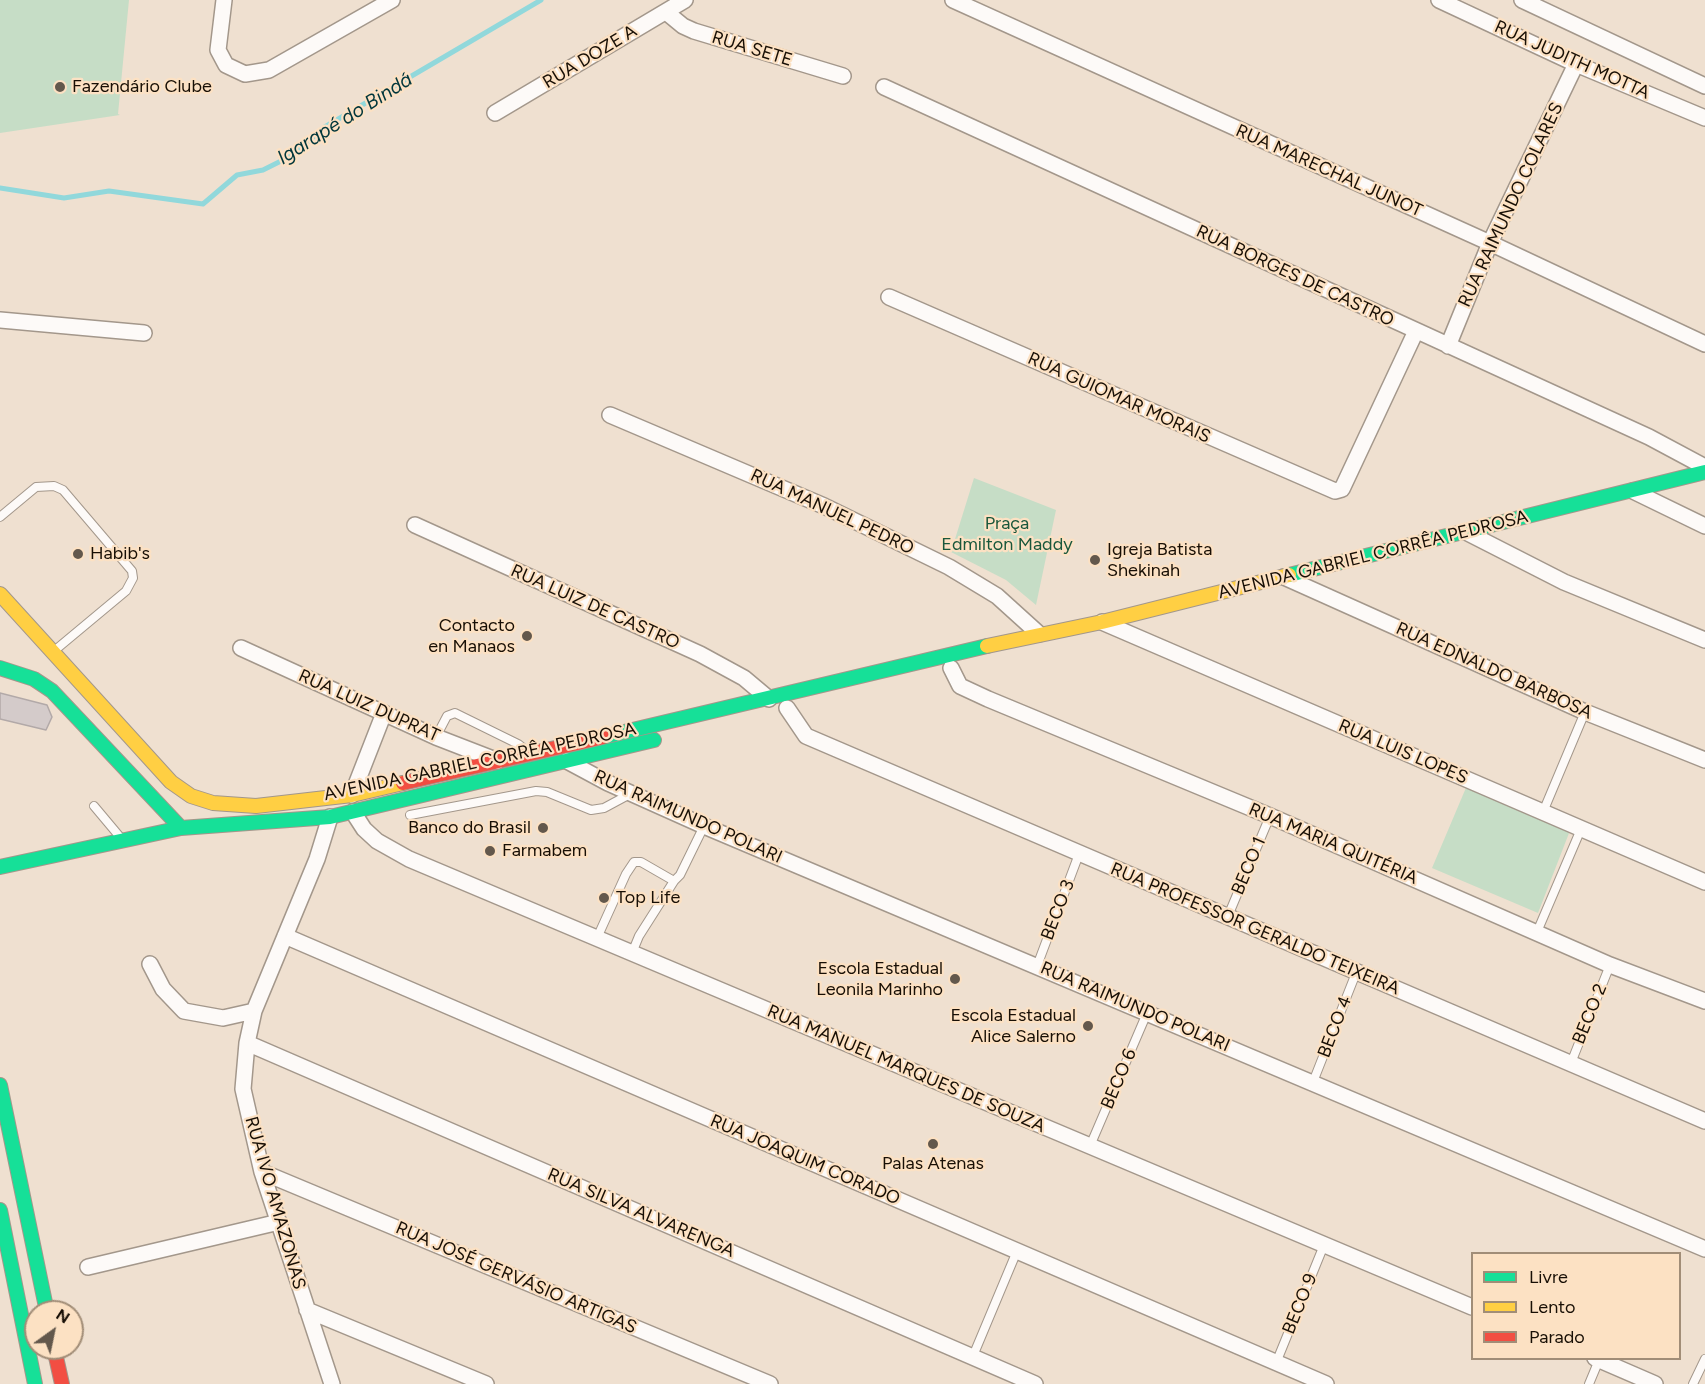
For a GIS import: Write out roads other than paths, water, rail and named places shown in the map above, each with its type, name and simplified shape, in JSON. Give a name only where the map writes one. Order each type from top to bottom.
[{"type":"street","points":[[224,0],[218,50],[226,65],[245,74],[269,70],[392,0]]},
{"type":"street","name":"RUA DOZE A","points":[[495,113],[685,0]]},
{"type":"street","name":"RUA MARECHAL JUNOT","points":[[952,0],[1490,243],[1705,344]]},
{"type":"street","name":"RUA JUDITH MOTTA","points":[[1439,0],[1576,64],[1705,118]]},
{"type":"street","name":"RUA JUDITH MOTTA","points":[[1522,0],[1705,86]]},
{"type":"street","name":"RUA SETE","points":[[666,12],[683,26],[694,31],[843,76]]},
{"type":"street","name":"RUA RAIMUNDO COLARES","points":[[1448,346],[1490,243],[1576,64]]},
{"type":"street","name":"RUA BORGES DE CASTRO","points":[[884,87],[1649,437],[1705,467]]},
{"type":"street","name":"RUA GUIOMAR MORAIS","points":[[890,297],[1327,490],[1342,489],[1416,331]]},
{"type":"street","points":[[0,320],[144,333]]},
{"type":"street","name":"RUA MANUEL PEDRO","points":[[610,415],[824,506],[949,567],[997,596],[1039,634]]},
{"type":"street","name":"AVENIDA GABRIEL CORRÊA PEDROSA","points":[[0,594],[171,782],[191,796],[213,802],[256,806],[352,795],[769,699],[932,658],[1102,622],[1705,472]]},
{"type":"street","points":[[1633,491],[1705,526]]},
{"type":"street","name":"RUA LUIZ DE CASTRO","points":[[415,525],[700,654],[744,678],[769,699]]},
{"type":"street","points":[[1466,532],[1564,582],[1705,640]]},
{"type":"street","name":"RUA EDNALDO BARBOSA","points":[[1284,577],[1585,712],[1705,760]]},
{"type":"street","name":"RUA LUIS LOPES","points":[[1102,622],[1705,882]]},
{"type":"street","name":"AVENIDA GABRIEL CORRÊA PEDROSA","points":[[0,867],[181,828],[330,817],[353,812],[951,668],[1000,655],[1039,634]]},
{"type":"street","name":"RUA LUIZ DUPRAT","points":[[241,648],[436,737],[498,761]]},
{"type":"street","points":[[0,668],[34,679],[52,691],[181,828]]},
{"type":"street","name":"RUA MARIA QUITÉRIA","points":[[951,668],[960,686],[1270,816],[1610,965],[1705,1001]]},
{"type":"street","name":"RUA PROFESSOR GERALDO TEIXEIRA","points":[[787,708],[806,736],[1705,1121]]},
{"type":"street","points":[[352,795],[384,713]]},
{"type":"street","name":"RUA RAIMUNDO POLARI","points":[[567,760],[631,794],[704,826],[1148,1011],[1705,1248]]},
{"type":"street","name":"RUA MANUEL MARQUES DE SOUZA","points":[[353,812],[364,829],[392,850],[1471,1306]]},
{"type":"street","name":"RUA IVO AMAZONAS","points":[[330,817],[317,859],[254,1011],[247,1043],[243,1089],[262,1172],[332,1384]]},
{"type":"street","name":"RUA JOAQUIM CORADO","points":[[285,936],[1326,1384]]},
{"type":"street","points":[[150,964],[163,989],[184,1011],[224,1018],[254,1011]]},
{"type":"street","name":"RUA SILVA ALVARENGA","points":[[247,1043],[1035,1384]]},
{"type":"street","points":[[0,1086],[45,1300]]},
{"type":"street","name":"RUA JOSÉ GERVÁSIO ARTIGAS","points":[[262,1172],[770,1384]]},
{"type":"street","points":[[0,1210],[35,1384]]},
{"type":"street","points":[[88,1267],[279,1222]]},
{"type":"street","points":[[307,1310],[486,1384]]},
{"type":"street","points":[[57,1360],[62,1384]]},
{"type":"street","points":[[1599,1360],[1655,1384]]},
{"type":"lane","points":[[0,517],[36,488],[54,486],[63,490],[132,571],[133,578],[126,591],[52,652]]},
{"type":"lane","points":[[1543,812],[1585,712]]},
{"type":"lane","points":[[436,737],[447,716],[455,713],[518,744],[530,754]]},
{"type":"lane","points":[[410,815],[536,791],[547,792],[591,810],[604,808],[631,794]]},
{"type":"lane","points":[[94,806],[123,840]]},
{"type":"lane","name":"BECO 1","points":[[1228,916],[1270,816]]},
{"type":"lane","points":[[632,953],[639,936],[680,875],[704,826]]},
{"type":"lane","points":[[1537,932],[1581,829]]},
{"type":"lane","name":"BECO 3","points":[[1037,966],[1079,854]]},
{"type":"lane","points":[[597,938],[626,874],[634,862],[641,862],[674,881]]},
{"type":"lane","name":"BECO 2","points":[[1571,1063],[1610,965]]},
{"type":"lane","name":"BECO 4","points":[[1313,1082],[1356,973]]},
{"type":"lane","name":"BECO 6","points":[[1090,1146],[1148,1011]]},
{"type":"lane","name":"BECO 9","points":[[1276,1363],[1324,1245]]},
{"type":"lane","points":[[973,1356],[1017,1251]]},
{"type":"lane","points":[[1694,1384],[1705,1359]]},
{"type":"lane","points":[[1589,1384],[1597,1360]]},
{"type":"waterway","name":"Igarapé do Bindá","points":[[0,188],[64,198],[109,191],[203,204],[237,175],[263,170],[295,154],[323,128],[541,0]]},
{"type":"place","name":"Fazendário Clube","points":[[60,87]]},
{"type":"place","name":"Habib's","points":[[78,554]]},
{"type":"place","name":"Igreja Batista Shekinah","points":[[1095,560]]},
{"type":"place","name":"Contacto en Manaos","points":[[527,636]]},
{"type":"place","name":"Banco do Brasil","points":[[543,828]]},
{"type":"place","name":"Farmabem","points":[[490,851]]},
{"type":"place","name":"Top Life","points":[[604,898]]},
{"type":"place","name":"Escola Estadual Leonila Marinho","points":[[955,979]]},
{"type":"place","name":"Escola Estadual Alice Salerno","points":[[1088,1026]]},
{"type":"place","name":"Palas Atenas","points":[[933,1144]]},
{"type":"park label","name":"Praça Edmilton Maddy","points":[[1007,534]]}]
